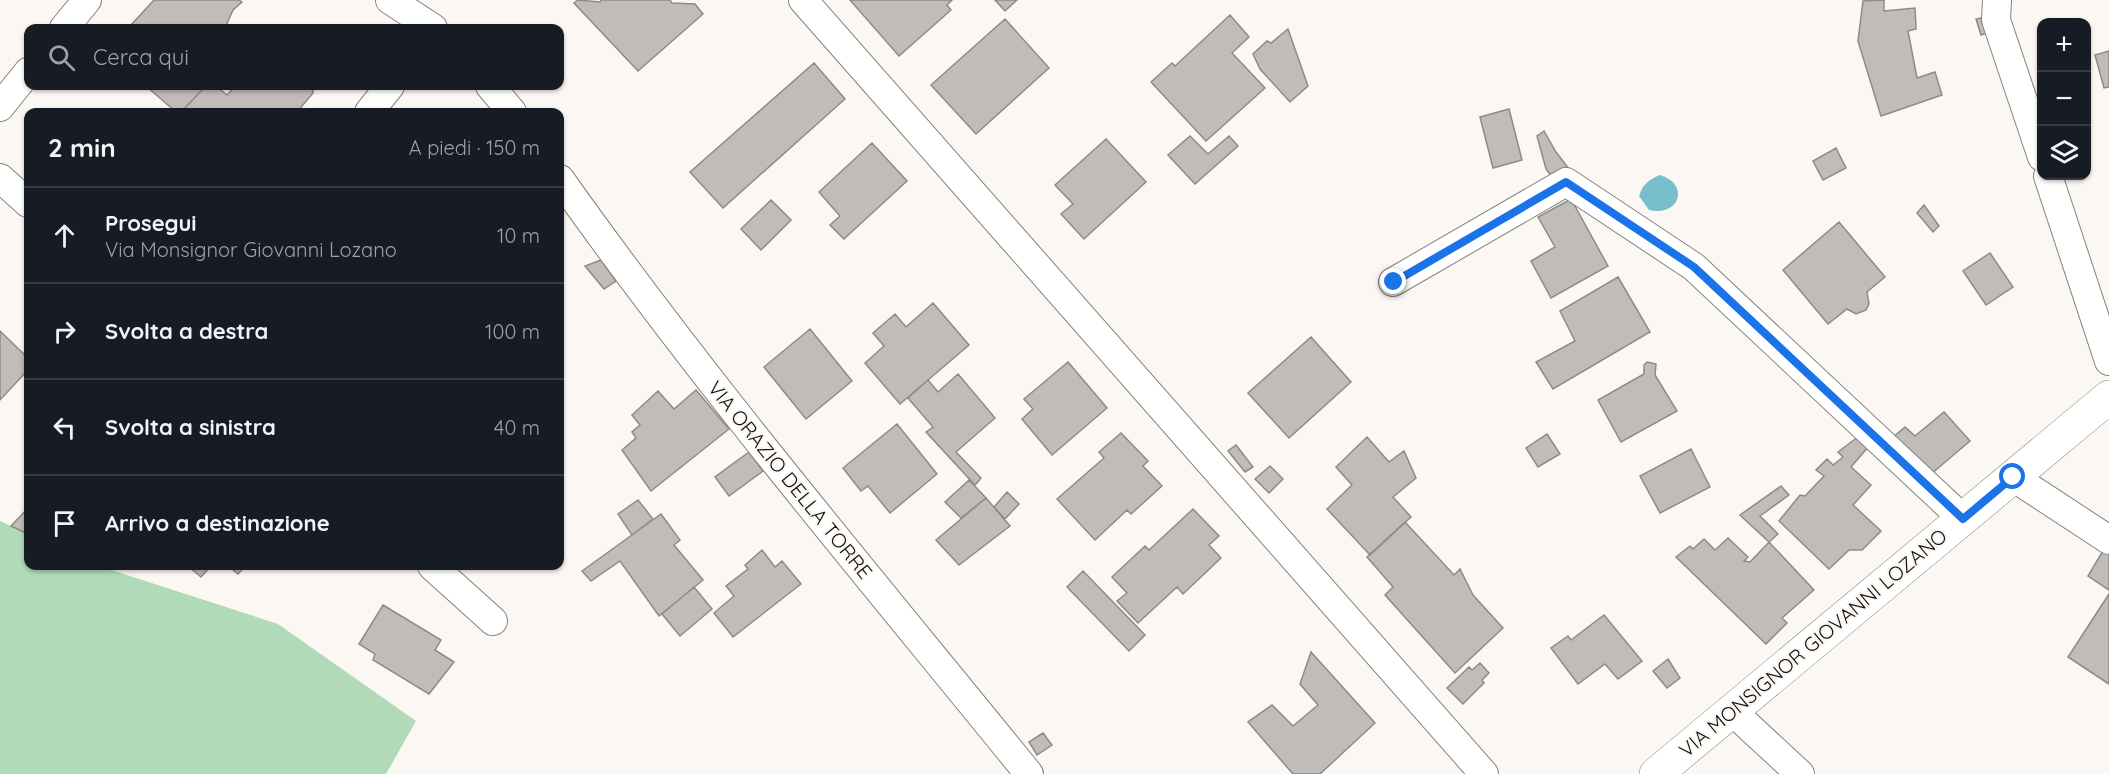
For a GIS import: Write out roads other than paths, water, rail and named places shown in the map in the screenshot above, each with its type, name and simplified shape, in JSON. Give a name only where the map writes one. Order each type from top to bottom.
[{"type":"main road","name":"VIA MONSIGNOR GIOVANNI LOZANO","points":[[1656,774],[2109,397]]},
{"type":"street","points":[[67,24],[87,0]]},
{"type":"street","points":[[390,0],[427,24]]},
{"type":"street","points":[[803,0],[1484,774]]},
{"type":"street","points":[[1997,0],[1996,20],[2037,142]]},
{"type":"street","points":[[0,107],[24,77]]},
{"type":"street","points":[[372,108],[387,90]]},
{"type":"street","points":[[493,90],[509,108]]},
{"type":"street","points":[[0,178],[24,199]]},
{"type":"street","points":[[2049,180],[2109,361]]},
{"type":"street","points":[[1394,282],[1566,182],[1694,267],[1963,519]]},
{"type":"street","name":"VIA ORAZIO DELLA TORRE","points":[[564,185],[607,247],[716,388],[1029,774]]},
{"type":"street","points":[[2013,477],[2109,540]]},
{"type":"street","points":[[436,570],[493,621]]},
{"type":"street","points":[[1731,711],[1800,774]]},
{"type":"water","points":[[1660,175],[1675,185],[1678,192],[1677,198],[1668,209],[1649,210],[1639,196],[1646,183]]}]
